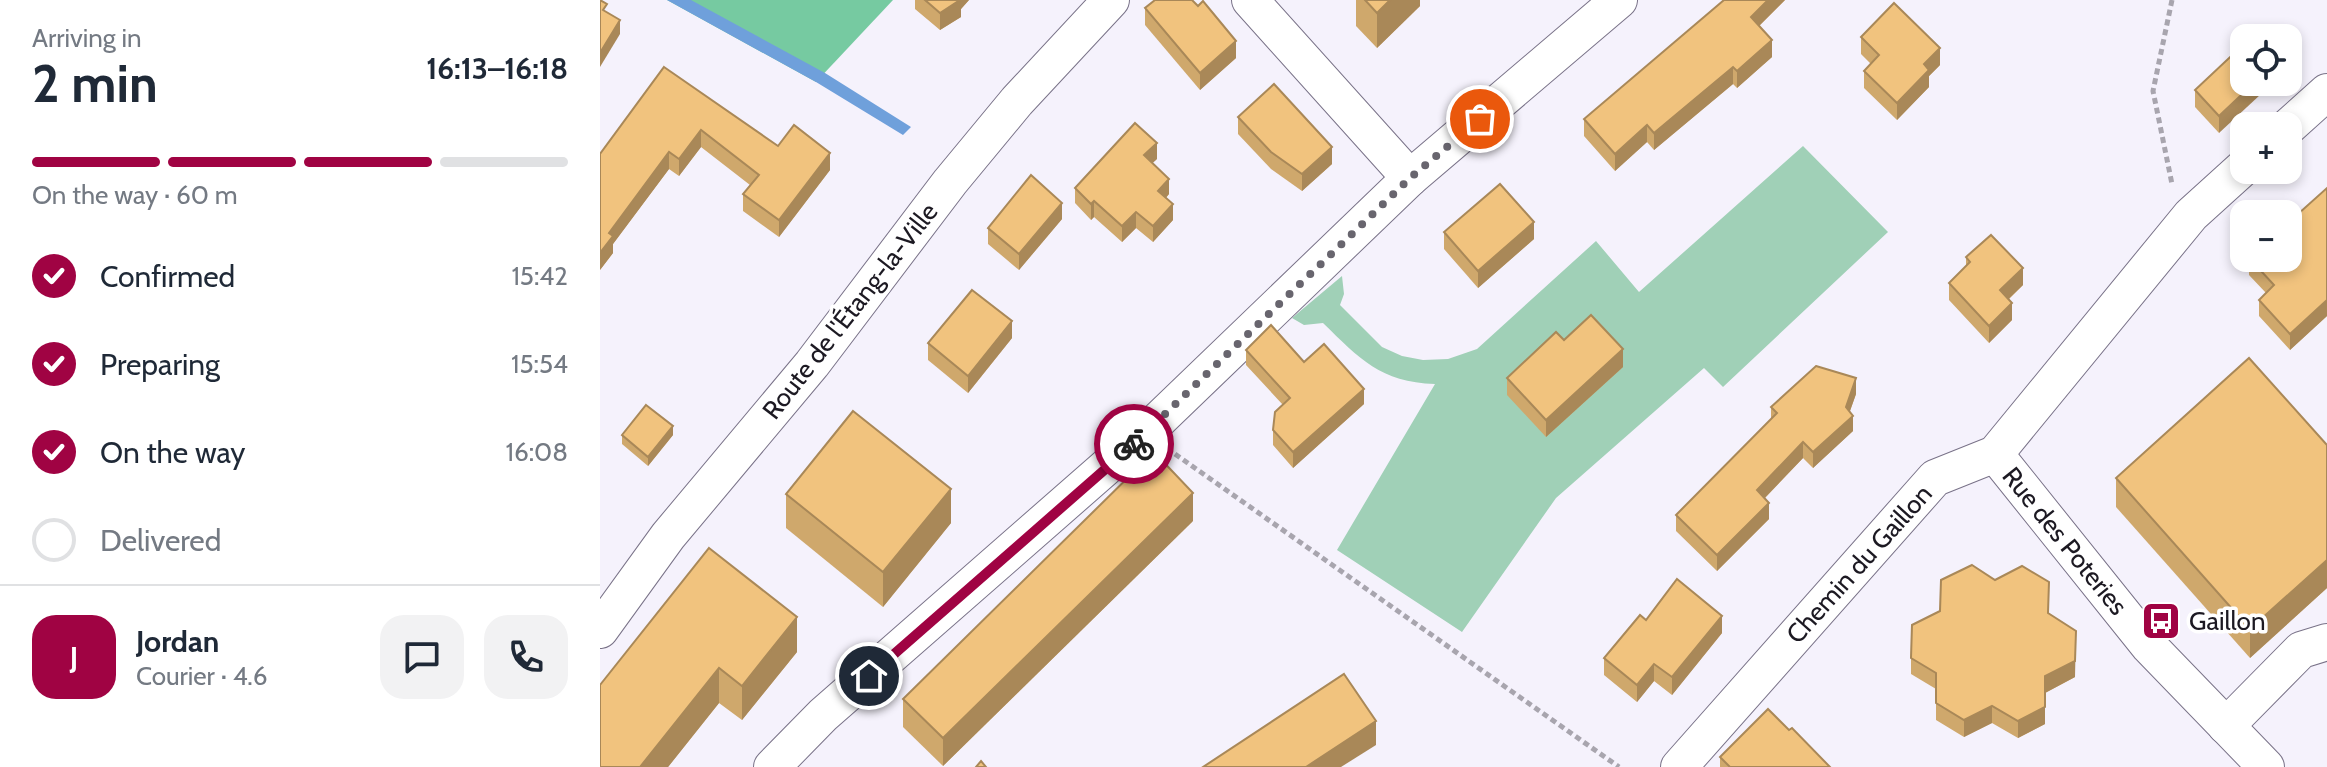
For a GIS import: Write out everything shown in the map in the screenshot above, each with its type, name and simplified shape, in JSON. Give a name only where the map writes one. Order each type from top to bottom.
[{"type":"street","name":"Route de l'Étang-la-Ville","points":[[600,588],[794,349],[954,144],[1082,0]]},
{"type":"street","name":"Route de l'Étang-la-Ville","points":[[600,630],[668,536],[812,364],[943,191],[1017,101],[1111,0]]},
{"type":"street","points":[[1250,0],[1410,178]]},
{"type":"street","points":[[772,767],[823,715],[1145,433],[1410,178],[1619,0]]},
{"type":"street","points":[[2302,114],[2327,92]]},
{"type":"street","name":"Chemin du Gaillon","points":[[1679,767],[1935,478],[1995,454],[2191,215],[2230,180]]},
{"type":"street","name":"Rue des Poteries","points":[[1995,454],[2149,646],[2266,767]]},
{"type":"street","points":[[2226,726],[2301,650],[2327,642]]},
{"type":"path","points":[[2172,0],[2153,91],[2175,196],[2191,215]]},
{"type":"path","points":[[1145,433],[1619,767]]},
{"type":"green space","points":[[667,0],[893,0],[816,82]]},
{"type":"green space","points":[[1803,146],[1888,232],[1723,387],[1704,368],[1556,498],[1462,632],[1337,550],[1435,384],[1400,379],[1385,373],[1360,358],[1323,323],[1304,325],[1292,318],[1342,276],[1344,294],[1340,305],[1382,347],[1402,356],[1423,360],[1448,359],[1477,349],[1596,241],[1639,292]]},
{"type":"water","points":[[667,0],[691,0],[825,73],[911,127],[903,135],[816,82]]},
{"type":"building","points":[[600,0],[607,4],[603,10],[620,20],[600,53]]},
{"type":"building","points":[[925,0],[960,0],[940,13]]},
{"type":"building","points":[[1155,0],[1192,0],[1198,6],[1203,1],[1236,41],[1200,73],[1145,8]]},
{"type":"building","points":[[1365,0],[1390,0],[1377,13]]},
{"type":"building","points":[[1724,0],[1768,0],[1751,17],[1772,40],[1737,71],[1733,67],[1654,133],[1647,125],[1615,154],[1584,119]]},
{"type":"building","points":[[1894,3],[1940,48],[1924,64],[1929,70],[1897,103],[1864,71],[1879,55],[1861,37]]},
{"type":"building","points":[[2230,57],[2230,96],[2240,96],[2219,116],[2195,90]]},
{"type":"building","points":[[664,67],[778,146],[794,125],[830,153],[779,220],[743,194],[759,175],[701,130],[679,159],[669,152],[609,233],[613,236],[600,253],[600,154]]},
{"type":"building","points":[[1274,84],[1332,147],[1302,174],[1271,152],[1238,117]]},
{"type":"building","points":[[1135,123],[1157,143],[1144,155],[1169,179],[1158,191],[1173,204],[1153,226],[1136,212],[1122,226],[1075,188]]},
{"type":"building","points":[[1031,175],[1062,203],[1019,254],[988,228]]},
{"type":"building","points":[[1500,184],[1534,222],[1478,271],[1444,232]]},
{"type":"building","points":[[2327,188],[2327,300],[2290,334],[2259,300],[2274,285],[2262,272],[2302,272],[2302,210]]},
{"type":"building","points":[[1991,235],[2023,268],[2000,290],[2012,303],[1989,326],[1949,283],[1970,262],[1966,257]]},
{"type":"building","points":[[972,290],[1012,321],[968,376],[928,343]]},
{"type":"building","points":[[1591,315],[1623,349],[1546,420],[1507,378],[1556,332],[1564,340]]},
{"type":"building","points":[[1271,325],[1304,362],[1324,344],[1364,389],[1293,452],[1273,430],[1275,412],[1290,398],[1246,350]]},
{"type":"building","points":[[2249,358],[2327,445],[2327,560],[2250,629],[2116,478]]},
{"type":"building","points":[[1816,366],[1856,378],[1846,407],[1853,416],[1813,452],[1803,442],[1757,490],[1769,503],[1717,555],[1676,515],[1777,413],[1771,407]]},
{"type":"building","points":[[646,405],[673,426],[648,457],[622,435]]},
{"type":"building","points":[[853,411],[951,489],[883,572],[786,494]]},
{"type":"building","points":[[1154,452],[1193,493],[943,738],[903,699]]},
{"type":"building","points":[[709,548],[797,617],[742,686],[719,668],[640,767],[600,767],[600,685]]},
{"type":"building","points":[[1972,565],[1995,580],[2022,566],[2049,582],[2048,613],[2076,631],[2075,661],[2045,676],[2045,707],[2018,721],[1992,706],[1964,720],[1936,703],[1936,673],[1911,658],[1912,625],[1940,611],[1941,580]]},
{"type":"building","points":[[1677,579],[1722,616],[1672,677],[1654,664],[1637,685],[1604,658],[1640,615],[1646,620]]},
{"type":"building","points":[[1344,674],[1376,721],[1306,767],[1203,767]]},
{"type":"building","points":[[1768,709],[1789,730],[1792,728],[1830,767],[1730,767],[1720,757]]},
{"type":"way so far","points":[[1134,444],[1410,178],[1480,119]]},
{"type":"place","name":"Gaillon","points":[[2161,621]]},
{"type":"route","points":[[869,676],[1134,444]]}]
